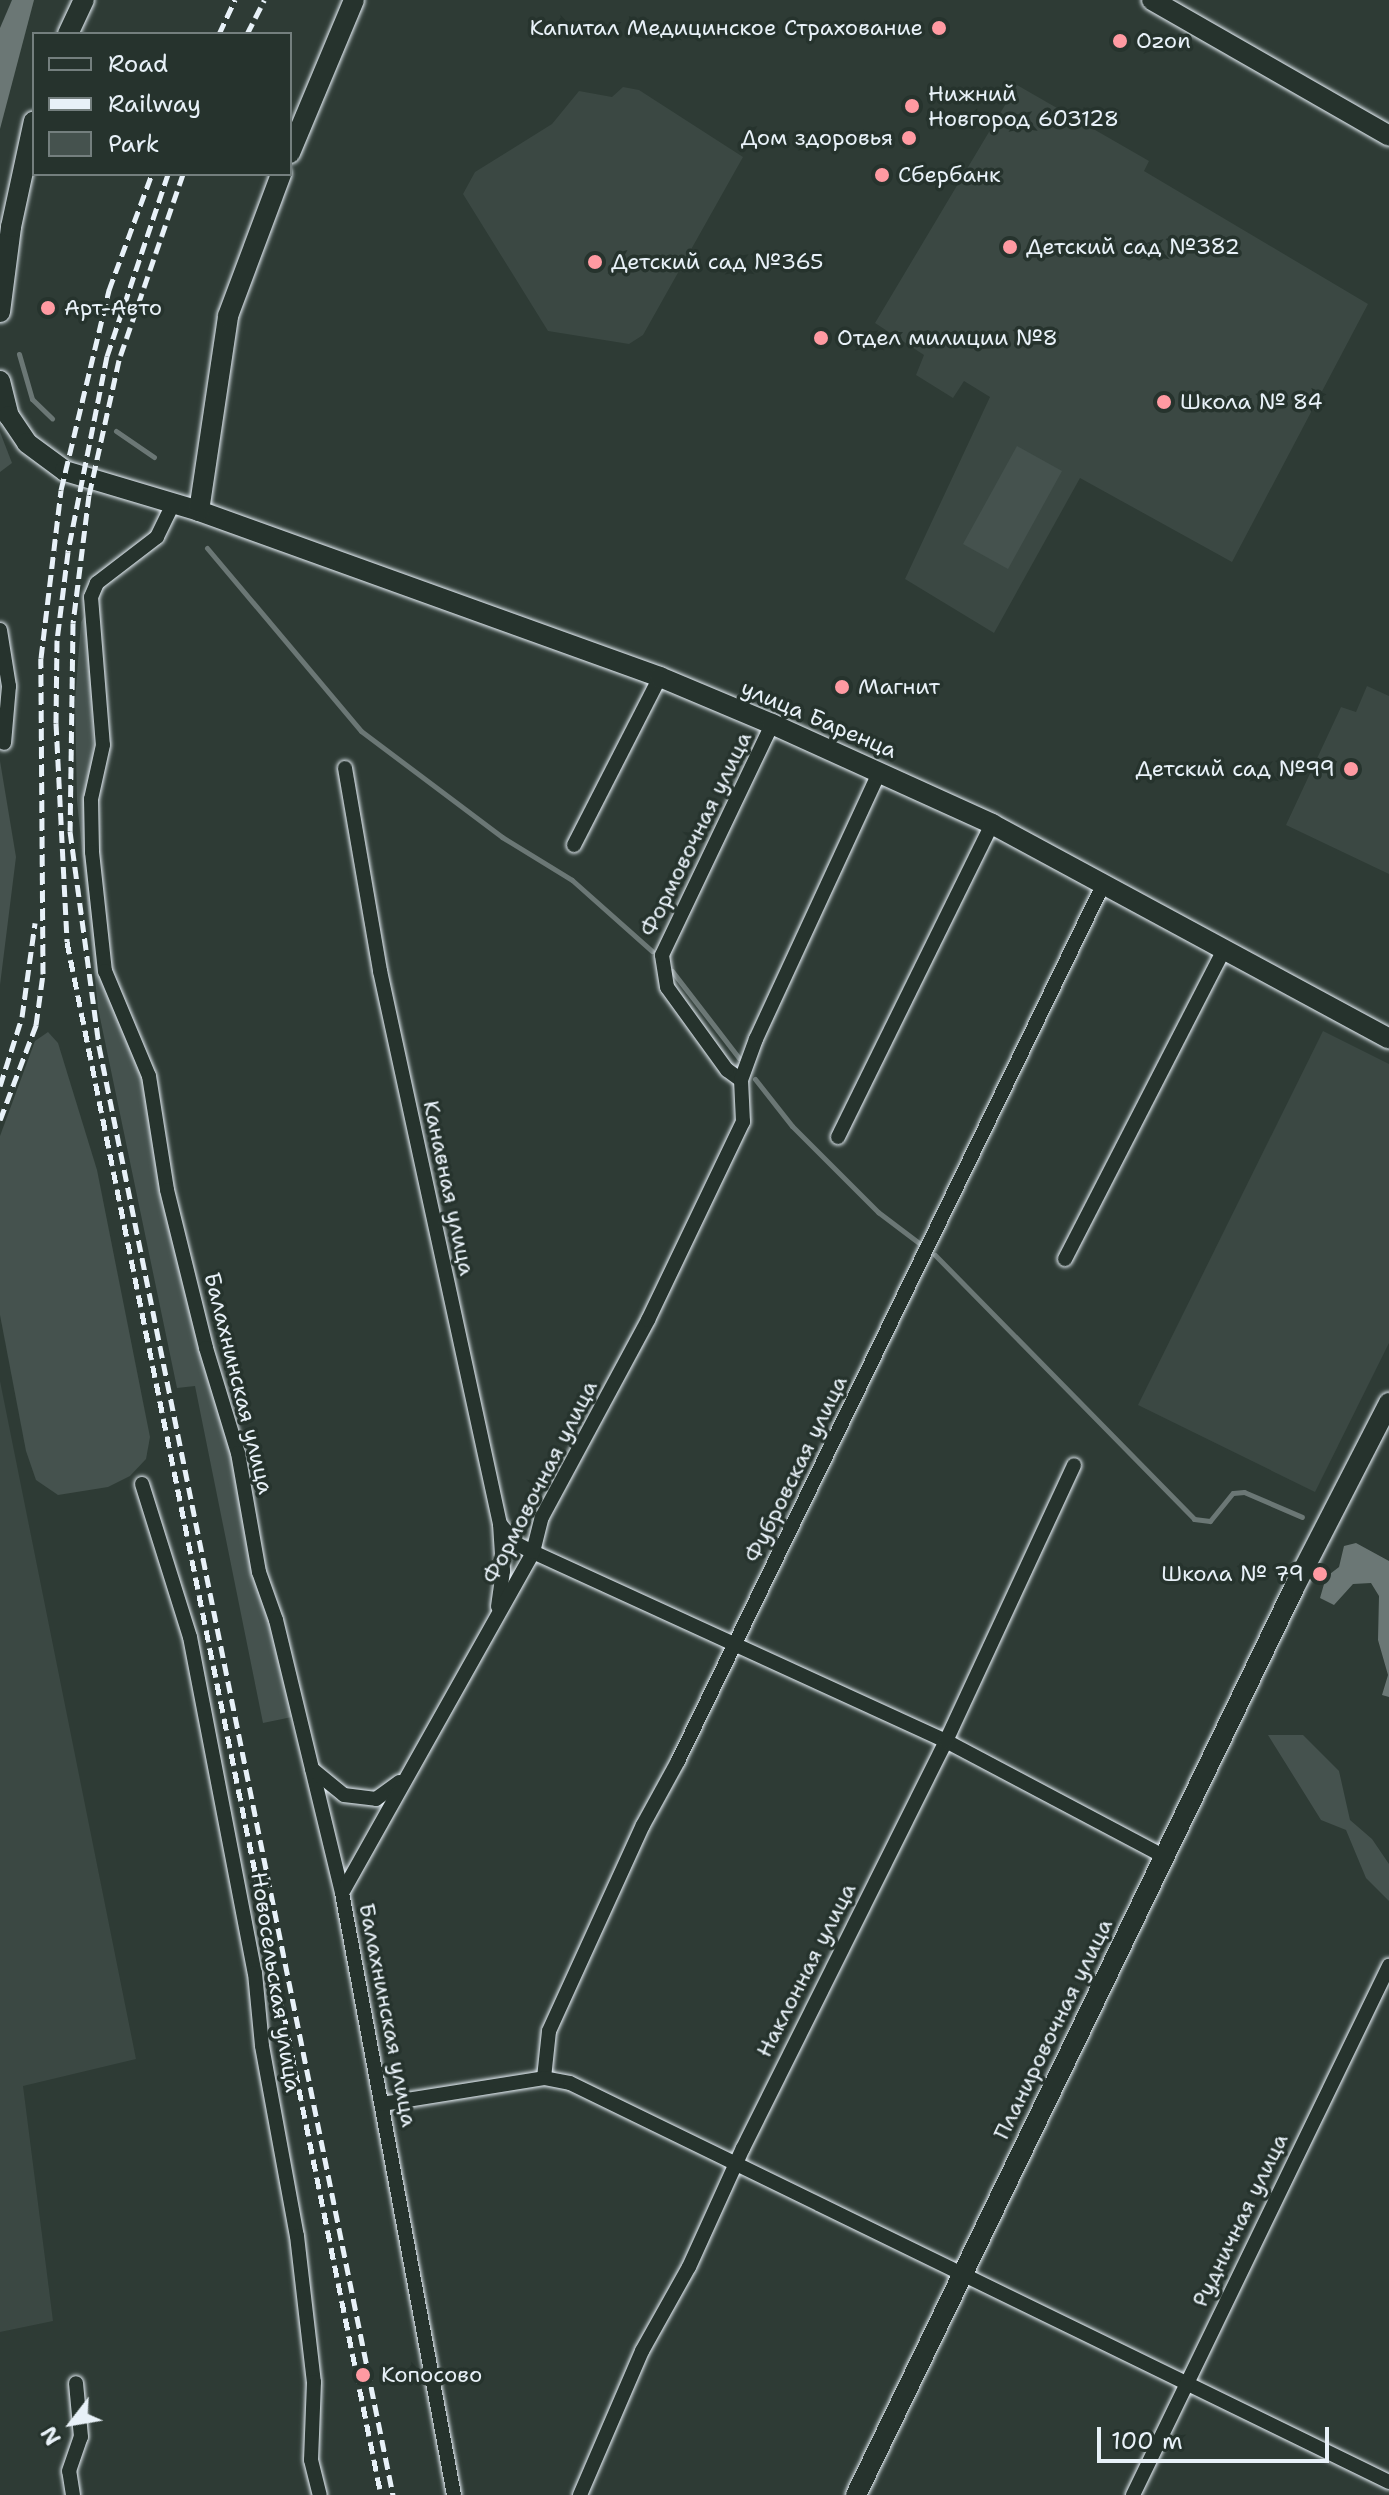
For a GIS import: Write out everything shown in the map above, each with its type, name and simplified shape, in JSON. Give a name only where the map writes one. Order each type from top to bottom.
[{"type":"street","points":[[69,32],[84,0]]},
{"type":"street","points":[[292,148],[354,0]]},
{"type":"street","points":[[1152,0],[1389,136]]},
{"type":"street","points":[[0,312],[11,227],[32,130]]},
{"type":"street","points":[[199,511],[228,316],[280,176]]},
{"type":"street","name":"улица Баренца","points":[[0,381],[9,416],[44,459],[65,471],[199,511],[660,677],[772,724],[992,824],[1389,1039]]},
{"type":"street","name":"Балахнинская улица","points":[[173,504],[157,537],[97,583],[91,597],[103,745],[91,799],[92,852],[105,971],[149,1076],[167,1190],[206,1348],[238,1453],[259,1572],[276,1620],[342,1893],[454,2495]]},
{"type":"street","points":[[0,630],[9,686],[4,743]]},
{"type":"street","points":[[574,845],[660,677]]},
{"type":"street","name":"Формовочная улица","points":[[741,1080],[727,1070],[667,987],[662,955],[772,724]]},
{"type":"street","name":"Канавная улица","points":[[345,768],[380,971],[500,1524],[503,1571],[497,1616]]},
{"type":"street","name":"Формовочная улица","points":[[342,1893],[533,1552],[542,1517],[648,1320],[743,1122],[741,1080],[880,771]]},
{"type":"street","points":[[838,1137],[992,824]]},
{"type":"street","name":"Фубровская улица","points":[[544,2078],[549,2031],[568,1985],[1104,883]]},
{"type":"street","points":[[1065,1259],[1224,949]]},
{"type":"street","name":"Планировочная улица","points":[[856,2495],[1163,1856],[1295,1586],[1389,1403]]},
{"type":"street","name":"Наклонная улица","points":[[580,2495],[642,2351],[689,2267],[946,1741],[1074,1465]]},
{"type":"street","name":"Новосельская улица","points":[[142,1484],[190,1637],[255,1973],[262,2046],[297,2236],[314,2382],[311,2460],[320,2495]]},
{"type":"street","points":[[500,1524],[517,1544],[946,1741],[1163,1856]]},
{"type":"street","points":[[312,1769],[344,1795],[376,1799],[403,1780]]},
{"type":"street","name":"Рудничная улица","points":[[1133,2495],[1389,1966]]},
{"type":"street","points":[[382,2104],[544,2078],[570,2083],[961,2273],[1184,2386],[1389,2482]]},
{"type":"street","points":[[73,2495],[69,2471],[81,2437],[76,2383]]},
{"type":"shaded area","points":[[12,0],[34,0],[0,129],[0,28]]},
{"type":"shaded area","name":"Школа № 84","points":[[1017,85],[1149,161],[1144,171],[1368,304],[1232,562],[1080,478],[994,633],[905,579],[990,397],[964,381],[953,398],[916,375],[924,355],[875,323]]},
{"type":"shaded area","name":"Детский сад №365","points":[[623,87],[639,90],[743,157],[643,335],[629,344],[548,331],[463,194],[475,172],[552,124],[579,91],[612,97]]},
{"type":"shaded area","name":"Детский сад №99","points":[[1367,686],[1389,696],[1389,874],[1286,825],[1341,707],[1356,712]]},
{"type":"shaded area","points":[[1323,1031],[1389,1064],[1389,1343],[1315,1492],[1138,1405]]},
{"type":"shaded area","points":[[0,1381],[136,2059],[23,2086],[53,2321],[0,2332]]},
{"type":"shaded area","points":[[1356,1543],[1389,1561],[1389,1697],[1382,1695],[1388,1675],[1378,1640],[1379,1596],[1371,1583],[1353,1584],[1334,1605],[1320,1598],[1326,1577],[1339,1567],[1344,1546]]},
{"type":"green space","points":[[0,432],[12,463],[0,472]]},
{"type":"green space","points":[[1017,446],[1062,471],[1008,569],[963,544]]},
{"type":"green space","points":[[89,609],[101,978],[150,1094],[177,1254],[208,1380],[233,1453],[292,1717],[263,1723],[195,1386],[177,1388],[98,1008],[77,801],[75,701],[81,622]]},
{"type":"green space","points":[[0,761],[16,857],[0,985]]},
{"type":"green space","points":[[48,1032],[58,1043],[97,1170],[150,1437],[146,1459],[130,1476],[108,1487],[58,1495],[36,1480],[26,1451],[0,1315],[0,1136],[35,1041]]},
{"type":"green space","points":[[1268,1735],[1303,1735],[1339,1771],[1350,1820],[1372,1839],[1389,1864],[1389,1901],[1366,1878],[1346,1830],[1321,1820]]},
{"type":"waterway","points":[[19,354],[32,399],[52,418]]},
{"type":"waterway","points":[[116,431],[154,457]]},
{"type":"waterway","points":[[207,548],[361,731],[502,837],[572,880],[652,951]]},
{"type":"waterway","points":[[672,971],[739,1058]]},
{"type":"waterway","points":[[755,1079],[792,1126],[878,1212],[919,1243]]},
{"type":"waterway","points":[[935,1255],[1194,1519],[1210,1521],[1233,1493],[1244,1492],[1302,1517]]},
{"type":"railway","points":[[220,32],[235,0]]},
{"type":"railway","points":[[248,32],[264,0]]},
{"type":"railway","points":[[0,1120],[36,1025],[43,974],[41,658],[61,490],[109,290],[151,176]]},
{"type":"railway","points":[[167,176],[107,356],[68,552],[57,640],[56,723],[67,942],[381,2495]]},
{"type":"railway","points":[[182,176],[119,360],[89,495],[73,623],[70,831],[99,1046],[393,2495]]},
{"type":"railway","points":[[0,1086],[22,1017],[35,923]]},
{"type":"place","name":"Капитал Медицинское Страхование","points":[[939,28]]},
{"type":"place","name":"Ozon","points":[[1120,41]]},
{"type":"place","name":"Нижний Новгород 603128","points":[[912,106]]},
{"type":"place","name":"Дом здоровья","points":[[909,138]]},
{"type":"place","name":"Сбербанк","points":[[882,175]]},
{"type":"place","name":"Детский сад №382","points":[[1010,247]]},
{"type":"place","name":"Детский сад №365","points":[[595,262]]},
{"type":"place","name":"Арт-Авто","points":[[48,308]]},
{"type":"place","name":"Отдел милиции №8","points":[[821,338]]},
{"type":"place","name":"Школа № 84","points":[[1164,402]]},
{"type":"place","name":"Магнит","points":[[842,687]]},
{"type":"place","name":"Детский сад №99","points":[[1351,769]]},
{"type":"place","name":"Школа № 79","points":[[1320,1574]]},
{"type":"place","name":"Копосово","points":[[363,2375]]}]
